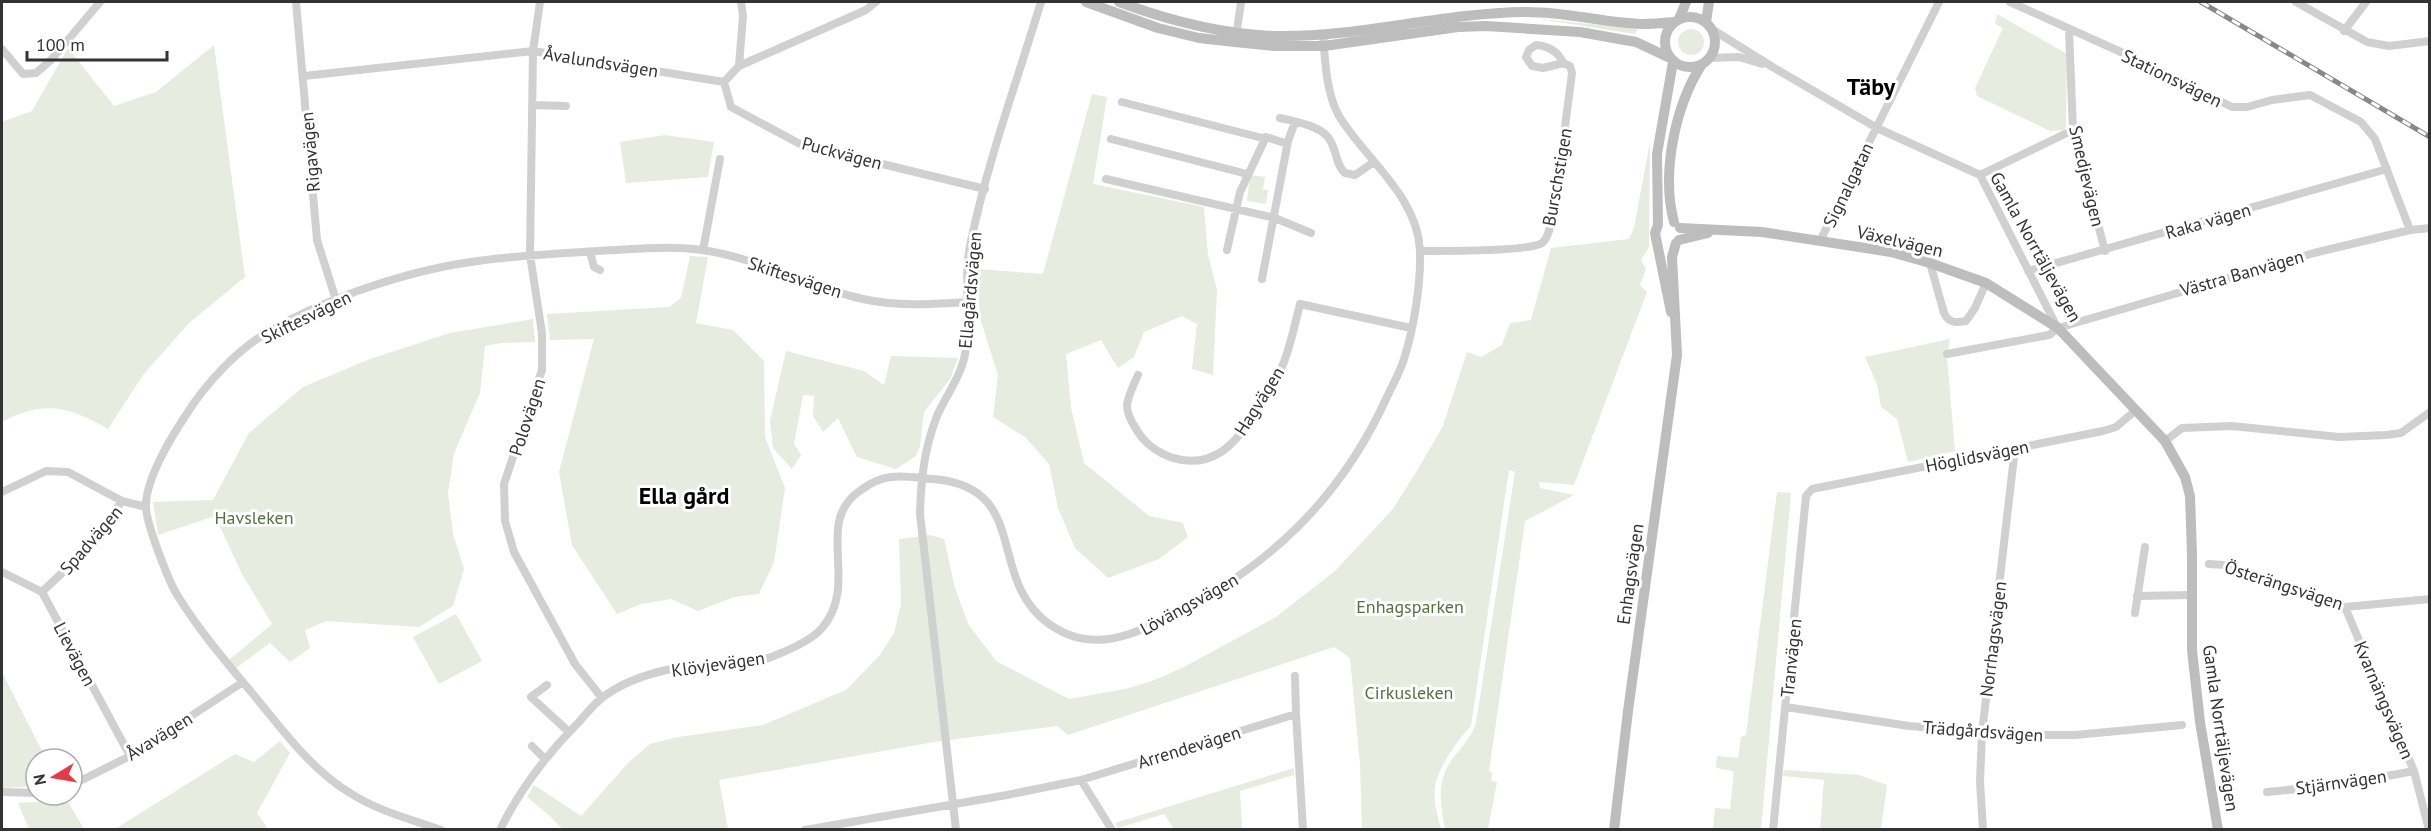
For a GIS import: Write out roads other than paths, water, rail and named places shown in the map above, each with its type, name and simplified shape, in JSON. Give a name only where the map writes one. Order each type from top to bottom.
[{"type":"street","points":[[2,49],[23,74],[36,73],[51,60],[100,2]]},
{"type":"street","name":"Rigavägen","points":[[296,2],[317,240],[336,300]]},
{"type":"street","name":"Polovägen","points":[[540,2],[533,51],[530,255],[542,333],[542,370],[504,484],[505,521],[514,552],[575,664],[602,698]]},
{"type":"street","points":[[740,66],[743,16],[741,2]]},
{"type":"street","points":[[724,82],[740,66],[866,10],[876,2]]},
{"type":"street","name":"Ellagårdsvägen","points":[[956,830],[920,514],[921,478],[925,451],[938,415],[963,362],[968,331],[970,244],[1041,2]]},
{"type":"street","points":[[1086,2],[1158,27],[1199,38],[1323,34],[1456,16],[1527,12],[1642,24],[1694,18],[1708,25]]},
{"type":"street","points":[[1119,2],[1160,17],[1275,46],[1324,46],[1458,27],[1528,27],[1636,42],[1672,60],[1679,66],[1688,67],[1706,61]]},
{"type":"street","points":[[1236,37],[1241,2]]},
{"type":"street","points":[[1686,2],[1677,21],[1668,29],[1665,39],[1665,47],[1672,60],[1657,154],[1658,225],[1655,233],[1659,243],[1669,246],[1678,241],[1720,230]]},
{"type":"street","points":[[1678,241],[1677,225],[1670,202],[1671,156],[1675,128],[1682,104],[1694,77],[1713,51],[1714,36],[1708,25],[1709,2]]},
{"type":"street","points":[[1877,128],[1939,2]]},
{"type":"street","name":"Stationsvägen","points":[[2010,2],[2133,57],[2232,107],[2247,107],[2272,100],[2310,95],[2361,122],[2375,140],[2410,230]]},
{"type":"street","points":[[2296,2],[2344,31],[2376,44],[2389,46],[2430,41]]},
{"type":"street","points":[[2344,31],[2366,2]]},
{"type":"street","name":"Gamla Norrtäljevägen","points":[[1708,25],[1771,66],[1877,128],[1980,175],[2058,328],[2165,441],[2185,477],[2190,496],[2192,650],[2218,830]]},
{"type":"street","name":"Smedjevägen","points":[[2069,30],[2073,130],[2104,250]]},
{"type":"street","name":"Lövängsvägen","points":[[921,478],[949,480],[969,486],[984,496],[994,510],[1021,593],[1030,607],[1061,632],[1098,640],[1116,640],[1134,634],[1190,607],[1231,583],[1266,557],[1305,522],[1329,496],[1368,434],[1404,360],[1411,328],[1420,252],[1418,234],[1396,190],[1340,116],[1332,99],[1323,34]]},
{"type":"street","name":"Åvalundsvägen","points":[[304,76],[533,51],[724,82]]},
{"type":"street","name":"Gamla Norrtäljevägen","points":[[1706,61],[1739,57],[1771,66]]},
{"type":"street","name":"Burschstigen","points":[[1420,252],[1512,249],[1538,245],[1544,241],[1549,231],[1572,73],[1570,66],[1563,63]]},
{"type":"street","name":"Puckvägen","points":[[724,82],[731,107],[800,144],[985,189]]},
{"type":"street","points":[[1122,102],[1262,138],[1266,137],[1285,143],[1288,141]]},
{"type":"street","points":[[532,105],[566,106]]},
{"type":"street","points":[[1280,118],[1315,128],[1328,136],[1338,164],[1345,173],[1355,175],[1374,162]]},
{"type":"street","points":[[1262,279],[1288,141],[1295,122]]},
{"type":"street","name":"Signalgatan","points":[[1820,242],[1877,128]]},
{"type":"street","points":[[1980,175],[2073,130]]},
{"type":"street","points":[[1227,250],[1247,174],[1266,137]]},
{"type":"street","points":[[1111,139],[1247,174]]},
{"type":"street","points":[[703,250],[720,159]]},
{"type":"street","name":"Raka vägen","points":[[2028,271],[2387,169]]},
{"type":"street","points":[[1106,179],[1275,218],[1311,233]]},
{"type":"street","points":[[1658,225],[1665,221],[1677,225],[1720,230]]},
{"type":"street","name":"Västra Banvägen","points":[[1947,354],[2049,335],[2058,328],[2323,250],[2410,230],[2430,228]]},
{"type":"street","name":"Växelvägen","points":[[1720,230],[1762,232],[1891,252],[1930,263],[1986,283],[2058,328]]},
{"type":"street","name":"Enhagsvägen","points":[[1614,830],[1677,355],[1672,257],[1678,241]]},
{"type":"street","name":"Enhagsvägen","points":[[1659,243],[1666,296],[1674,323]]},
{"type":"street","name":"Skiftesvägen","points":[[146,507],[152,480],[163,450],[188,411],[217,374],[272,330],[336,300],[418,273],[475,261],[530,255],[634,249],[703,250],[763,265],[863,299],[902,304],[968,302]]},
{"type":"street","points":[[590,252],[594,267],[600,270]]},
{"type":"street","points":[[1930,263],[1944,313],[1947,319],[1955,323],[1966,321],[1975,308],[1986,283]]},
{"type":"street","name":"Hagvägen","points":[[1138,375],[1127,404],[1130,418],[1138,433],[1159,453],[1173,459],[1189,461],[1219,453],[1230,446],[1253,416],[1283,364],[1300,304],[1411,328]]},
{"type":"street","name":"Höglidsvägen","points":[[1812,489],[2103,431],[2116,427],[2136,410]]},
{"type":"street","points":[[2165,441],[2182,428],[2232,426],[2339,437],[2386,435],[2401,433],[2430,412]]},
{"type":"street","name":"Norrhagsvägen","points":[[1983,830],[1980,783],[1982,733],[2015,448]]},
{"type":"street","points":[[2,492],[46,471],[68,471],[122,501]]},
{"type":"street","name":"Klövjevägen","points":[[500,830],[522,788],[569,732],[602,698],[634,680],[676,668],[748,663],[771,657],[802,642],[821,629],[838,598],[840,579],[836,533],[839,516],[847,502],[871,484],[889,477],[921,478]]},
{"type":"street","name":"Tranvägen","points":[[1773,830],[1806,496],[1812,489]]},
{"type":"street","name":"Spadvägen","points":[[42,592],[87,549],[122,501],[146,507]]},
{"type":"street","points":[[146,507],[171,585],[195,624],[303,755],[347,792],[376,807],[441,830]]},
{"type":"street","points":[[2135,613],[2145,546]]},
{"type":"street","name":"Österängsvägen","points":[[2209,564],[2224,564],[2345,607],[2430,599]]},
{"type":"street","points":[[2,572],[42,592]]},
{"type":"street","name":"Lievägen","points":[[42,592],[130,756]]},
{"type":"street","points":[[2137,596],[2192,595]]},
{"type":"street","name":"Kvarnängsvägen","points":[[2345,607],[2414,771],[2429,830]]},
{"type":"street","points":[[1295,676],[1303,830]]},
{"type":"street","name":"Åvavägen","points":[[84,779],[130,756],[243,682]]},
{"type":"street","points":[[547,685],[531,697],[569,732]]},
{"type":"street","name":"Trädgårdsvägen","points":[[1786,707],[1909,726],[1982,733],[2075,735],[2182,725]]},
{"type":"street","name":"Arrendevägen","points":[[805,830],[1081,780],[1296,714]]},
{"type":"street","points":[[532,746],[545,759]]},
{"type":"street","name":"Stjärnvägen","points":[[2267,792],[2338,785],[2414,771]]},
{"type":"street","points":[[1081,780],[1112,830]]},
{"type":"street","points":[[2,792],[24,793]]},
{"type":"railway","points":[[2201,2],[2430,137]]},
{"type":"district","name":"Täby","points":[[1871,86]]},
{"type":"district","name":"Ella gård","points":[[684,495]]},
{"type":"park label","name":"Havsleken","points":[[254,517]]},
{"type":"park label","name":"Enhagsparken","points":[[1410,606]]},
{"type":"park label","name":"Cirkusleken","points":[[1409,692]]}]
